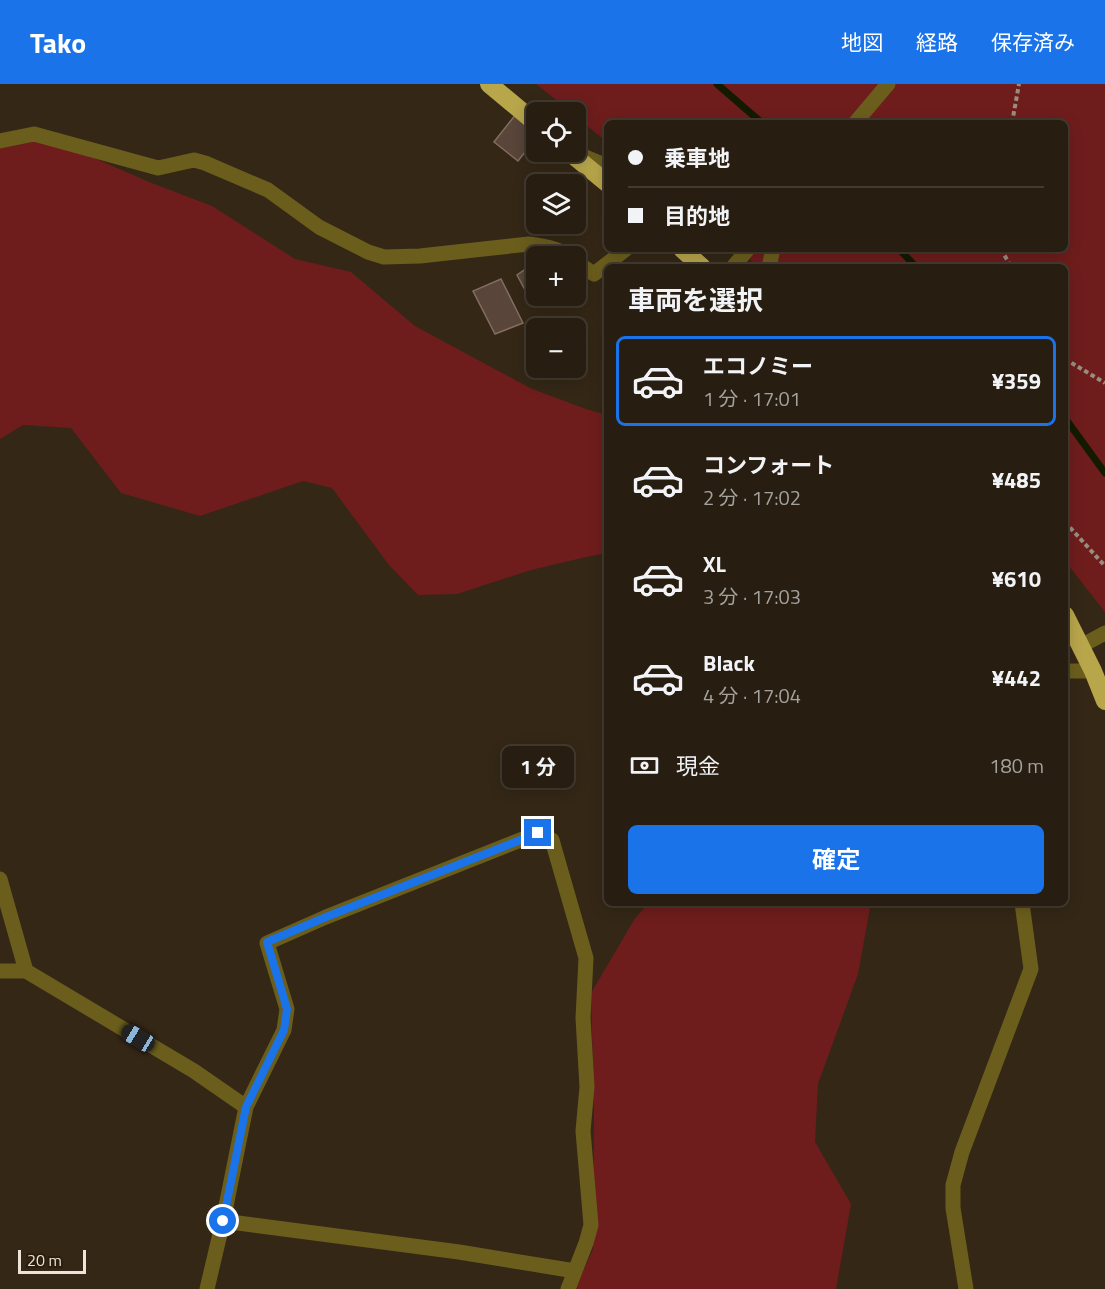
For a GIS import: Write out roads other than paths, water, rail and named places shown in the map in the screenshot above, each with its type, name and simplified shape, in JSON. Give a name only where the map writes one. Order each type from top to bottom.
[{"type":"highway","points":[[489,84],[526,115]]},
{"type":"highway","points":[[583,162],[604,181]]},
{"type":"highway","points":[[685,252],[699,264]]},
{"type":"highway","points":[[1068,621],[1105,701]]},
{"type":"street","points":[[858,120],[888,84]]},
{"type":"street","points":[[0,141],[34,134],[158,168],[194,160],[205,163],[268,190],[318,227],[368,252],[384,257],[420,256],[529,244],[545,246]]},
{"type":"street","points":[[586,158],[604,165]]},
{"type":"street","points":[[607,264],[622,252]]},
{"type":"street","points":[[736,264],[746,252]]},
{"type":"street","points":[[586,269],[594,274],[604,266]]},
{"type":"street","points":[[1081,646],[1105,633]]},
{"type":"street","points":[[1068,671],[1093,671]]},
{"type":"street","points":[[207,1289],[246,1107],[284,1030],[287,1009],[267,942],[538,833],[552,840],[586,958],[583,1018],[587,1087],[583,1131],[591,1225],[568,1289]]},
{"type":"street","points":[[0,879],[26,971]]},
{"type":"street","points":[[966,1289],[953,1208],[953,1185],[962,1152],[1031,969],[1023,906]]},
{"type":"street","points":[[0,970],[26,971],[194,1071],[246,1107]]},
{"type":"street","points":[[223,1221],[459,1252],[575,1271]]},
{"type":"waterway","points":[[717,84],[759,120]]},
{"type":"waterway","points":[[902,252],[913,264]]},
{"type":"waterway","points":[[1068,422],[1105,473]]}]
